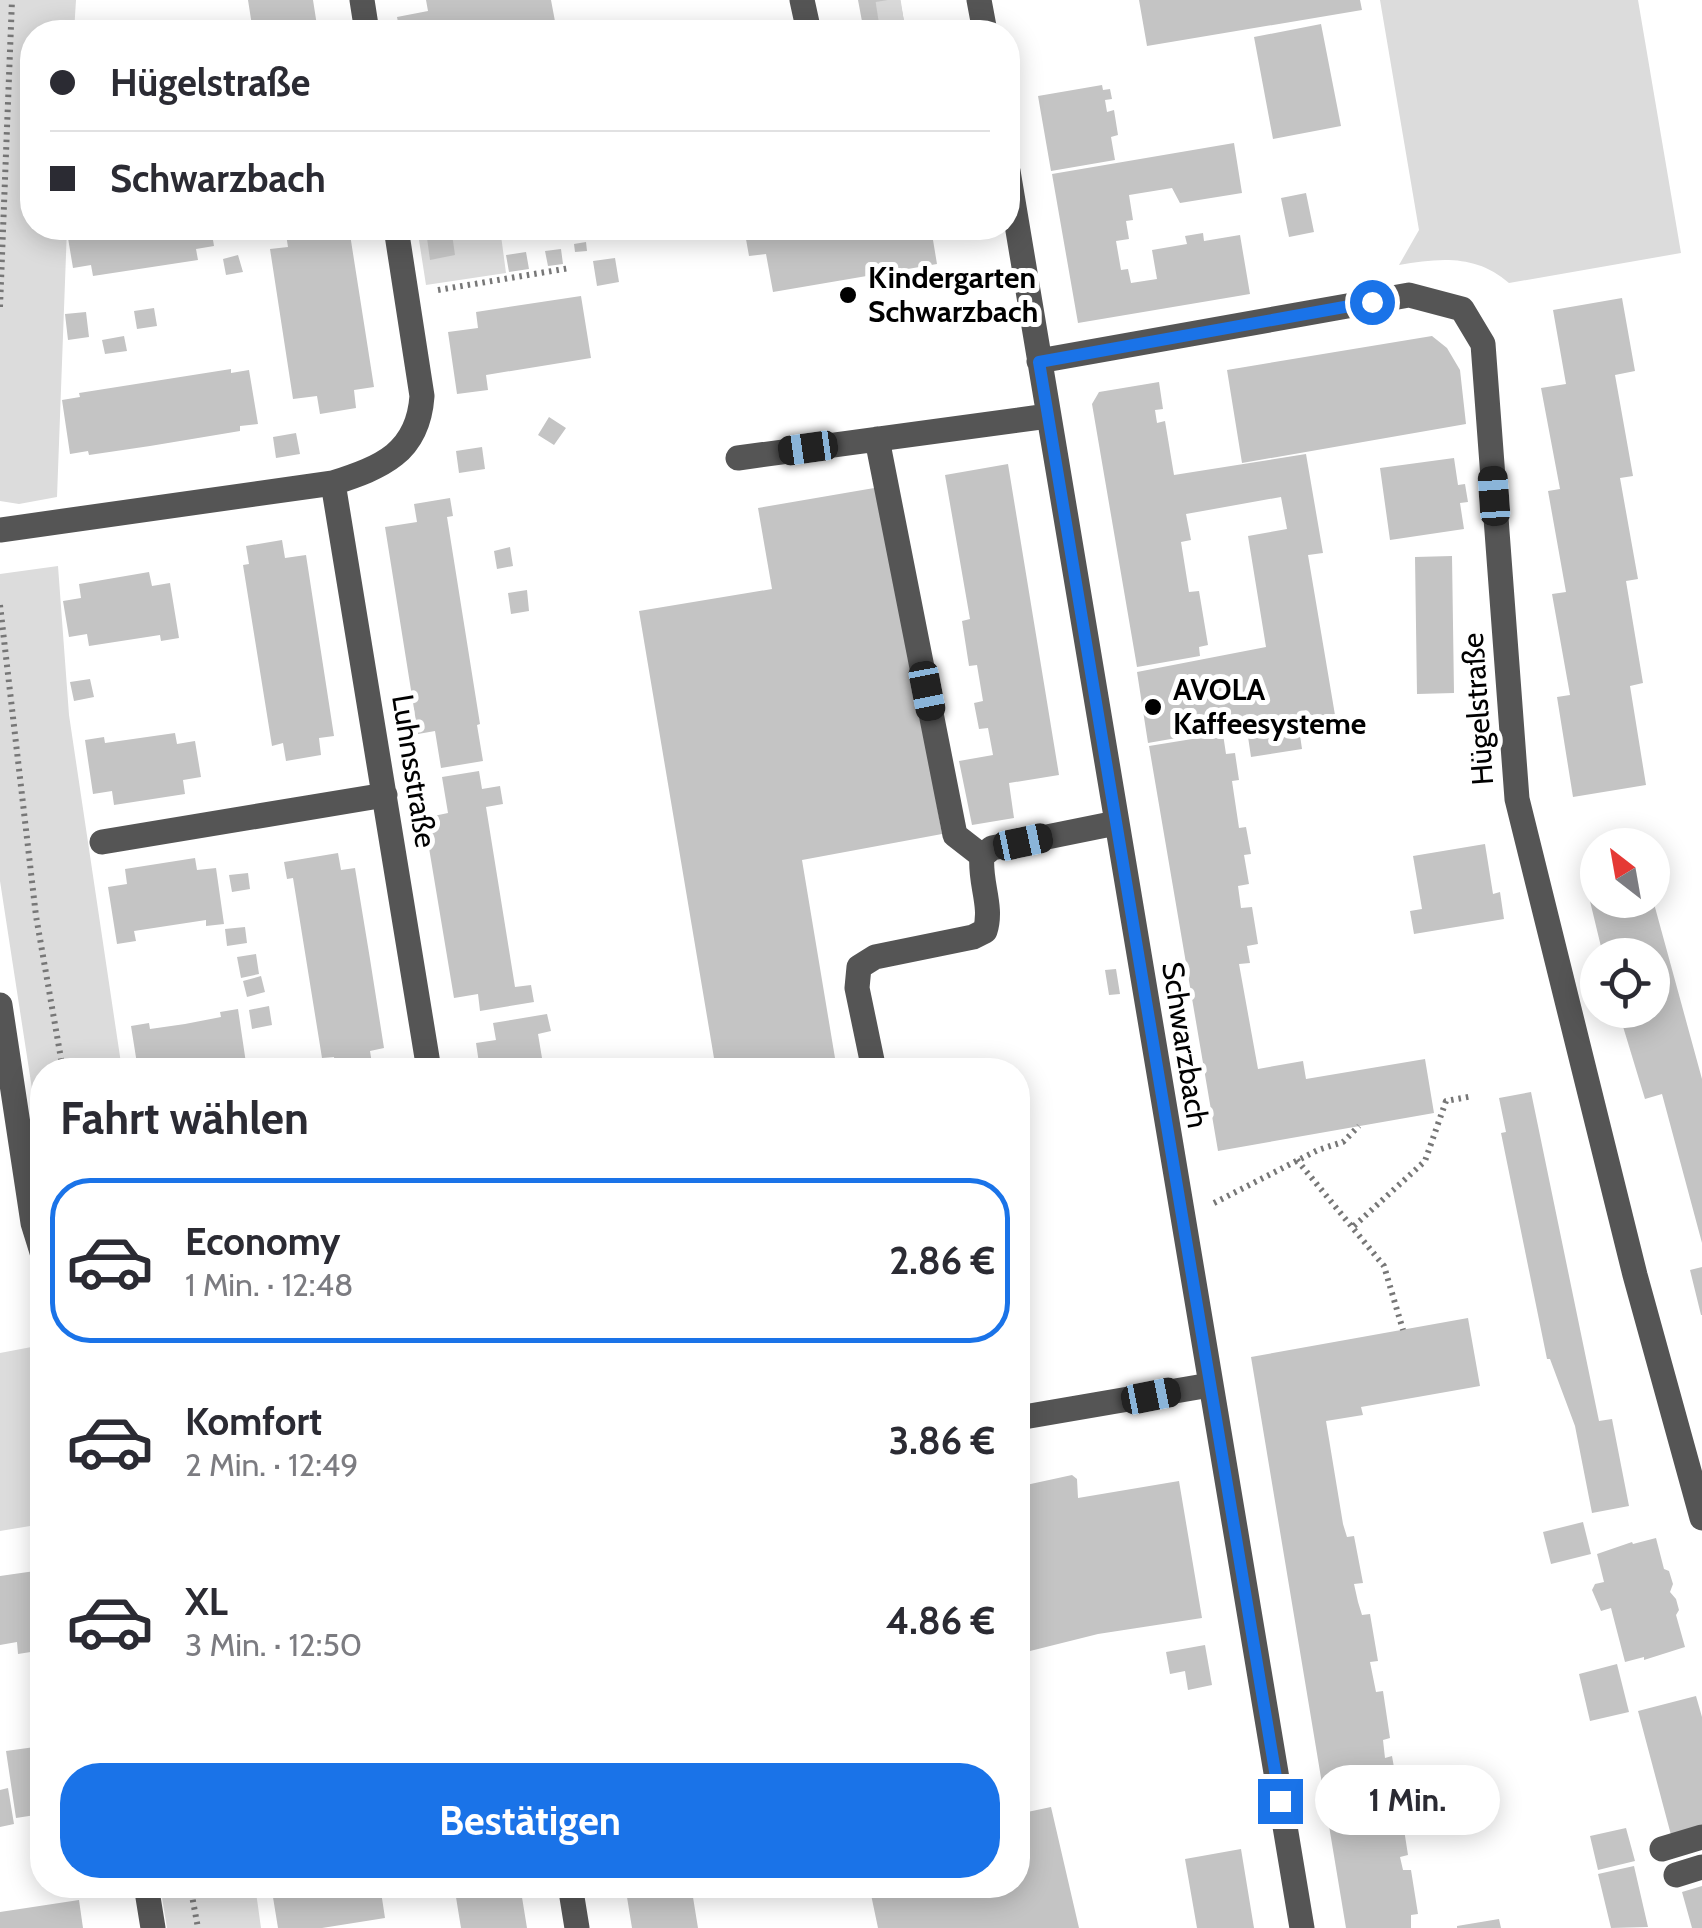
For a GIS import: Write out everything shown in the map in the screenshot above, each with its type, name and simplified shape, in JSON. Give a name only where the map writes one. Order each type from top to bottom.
[{"type":"street","points":[[0,530],[333,483],[374,470],[405,444],[420,424],[422,396],[398,240]]},
{"type":"street","name":"Schwarzbach","points":[[1019,240],[1302,1928]]},
{"type":"street","name":"Hügelstraße","points":[[1039,362],[1410,295],[1462,309],[1483,344],[1517,799],[1635,1275],[1702,1518]]},
{"type":"street","points":[[738,458],[1048,416]]},
{"type":"street","points":[[877,439],[955,835],[982,856]]},
{"type":"street","name":"Luhnsstraße","points":[[333,483],[427,1058]]},
{"type":"street","points":[[102,842],[385,794]]},
{"type":"street","points":[[872,1058],[857,988],[859,967],[875,957],[985,932],[989,918],[980,868],[982,856],[992,848],[1116,823]]},
{"type":"street","points":[[0,1005],[30,1203]]},
{"type":"street","points":[[1030,1416],[1210,1385]]},
{"type":"street","points":[[1662,1848],[1702,1837]]},
{"type":"street","points":[[1676,1874],[1702,1868]]},
{"type":"street","points":[[148,1898],[153,1928]]},
{"type":"street","points":[[572,1898],[577,1928]]},
{"type":"path","points":[[0,307],[12,0]]},
{"type":"path","points":[[407,295],[570,268]]},
{"type":"path","points":[[0,606],[36,916],[61,1058]]},
{"type":"path","points":[[1354,1226],[1425,1161],[1446,1101],[1473,1096]]},
{"type":"path","points":[[1248,1186],[1296,1160],[1343,1142],[1359,1126]]},
{"type":"path","points":[[1296,1160],[1384,1266],[1403,1330]]},
{"type":"path","points":[[192,1898],[198,1928]]},
{"type":"shaded area","points":[[0,0],[76,0],[75,20],[20,20],[20,240],[67,240],[57,497],[19,504],[0,501]]},
{"type":"shaded area","points":[[1380,0],[1638,0],[1681,253],[1509,283],[1484,267],[1457,260],[1399,265],[1419,230]]},
{"type":"shaded area","points":[[419,240],[502,240],[506,273],[426,285]]},
{"type":"shaded area","points":[[58,566],[69,715],[120,1058],[30,1058],[30,1076],[0,881],[0,574]]},
{"type":"shaded area","points":[[30,1347],[30,1526],[0,1531],[0,1353]]},
{"type":"shaded area","points":[[162,1898],[257,1898],[261,1928],[167,1928]]},
{"type":"building","points":[[248,0],[313,0],[316,20],[251,20]]},
{"type":"building","points":[[426,0],[551,0],[555,20],[398,20],[397,17],[428,11]]},
{"type":"building","points":[[858,0],[900,0],[904,20],[862,20]]},
{"type":"building","points":[[1139,0],[1360,0],[1362,10],[1147,46]]},
{"type":"building","points":[[1321,24],[1341,126],[1273,139],[1254,37]]},
{"type":"building","points":[[1102,85],[1103,90],[1110,89],[1112,99],[1105,100],[1107,112],[1114,110],[1118,135],[1111,137],[1115,160],[1051,171],[1038,96]]},
{"type":"building","points":[[1234,143],[1242,193],[1180,203],[1172,188],[1129,195],[1133,220],[1126,221],[1129,239],[1116,241],[1121,270],[1128,269],[1131,283],[1157,279],[1152,250],[1187,244],[1185,236],[1203,233],[1204,241],[1240,235],[1250,294],[1078,323],[1052,174]]},
{"type":"building","points":[[1306,193],[1314,232],[1289,237],[1281,198]]},
{"type":"building","points":[[68,240],[213,240],[214,246],[196,249],[198,260],[93,276],[91,265],[73,268]]},
{"type":"building","points":[[287,240],[351,240],[374,387],[354,390],[356,408],[320,414],[317,396],[293,399],[270,249],[288,247]]},
{"type":"building","points":[[427,240],[453,240],[455,255],[430,260]]},
{"type":"building","points":[[746,240],[933,240],[937,264],[773,292],[766,254],[749,256]]},
{"type":"building","points":[[586,242],[587,251],[575,252],[574,244]]},
{"type":"building","points":[[561,249],[563,264],[548,266],[545,251]]},
{"type":"building","points":[[526,252],[529,269],[509,272],[506,255]]},
{"type":"building","points":[[238,255],[243,272],[226,275],[223,259]]},
{"type":"building","points":[[615,258],[619,282],[597,286],[593,261]]},
{"type":"building","points":[[581,296],[591,358],[486,375],[488,390],[457,394],[448,332],[478,328],[476,312]]},
{"type":"building","points":[[1622,298],[1635,371],[1615,375],[1633,476],[1620,478],[1638,579],[1626,581],[1643,683],[1630,686],[1646,785],[1573,797],[1557,697],[1570,695],[1552,594],[1566,592],[1548,491],[1560,489],[1541,388],[1566,384],[1553,310]]},
{"type":"building","points":[[154,308],[157,326],[137,329],[134,311]]},
{"type":"building","points":[[86,312],[89,337],[68,340],[65,314]]},
{"type":"building","points":[[124,336],[127,351],[105,354],[102,340]]},
{"type":"building","points":[[1432,336],[1447,348],[1460,370],[1466,424],[1242,463],[1227,370]]},
{"type":"building","points":[[231,369],[231,373],[249,370],[258,424],[240,426],[240,431],[150,446],[70,454],[62,400],[80,397],[79,393]]},
{"type":"building","points":[[1159,382],[1163,409],[1155,410],[1157,423],[1165,421],[1174,475],[1306,454],[1323,553],[1308,555],[1335,715],[1298,721],[1297,717],[1148,743],[1137,672],[1266,647],[1248,536],[1287,529],[1281,497],[1186,514],[1191,540],[1181,542],[1189,592],[1199,591],[1208,645],[1199,647],[1200,656],[1137,667],[1092,404],[1099,392]]},
{"type":"building","points":[[549,417],[566,428],[554,445],[538,435]]},
{"type":"building","points":[[296,433],[300,454],[276,458],[273,437]]},
{"type":"building","points":[[482,447],[485,469],[459,473],[456,451]]},
{"type":"building","points":[[1454,458],[1458,485],[1465,484],[1468,502],[1460,503],[1464,529],[1390,540],[1380,468]]},
{"type":"building","points":[[1008,464],[1059,775],[1009,783],[1014,818],[972,825],[959,761],[993,755],[988,728],[979,729],[974,703],[983,701],[977,665],[969,666],[962,621],[970,619],[945,475]]},
{"type":"building","points":[[880,487],[942,834],[802,860],[835,1058],[714,1058],[639,611],[772,589],[758,508]]},
{"type":"building","points":[[450,498],[453,516],[447,517],[483,761],[441,768],[435,731],[418,734],[385,527],[417,522],[414,504]]},
{"type":"building","points":[[282,540],[285,558],[306,555],[334,736],[319,738],[321,755],[286,761],[283,743],[272,746],[243,565],[249,564],[246,546]]},
{"type":"building","points":[[510,547],[513,566],[497,569],[494,551]]},
{"type":"building","points":[[1452,556],[1454,693],[1417,694],[1415,557]]},
{"type":"building","points":[[149,572],[152,586],[170,583],[179,638],[161,641],[160,635],[89,646],[87,634],[69,637],[63,601],[81,598],[79,584]]},
{"type":"building","points":[[527,590],[529,611],[511,614],[508,593]]},
{"type":"building","points":[[90,679],[94,697],[74,701],[70,682]]},
{"type":"building","points":[[1298,721],[1302,749],[1251,757],[1247,730]]},
{"type":"building","points":[[175,733],[177,744],[195,741],[201,777],[183,780],[185,794],[114,805],[112,791],[93,794],[85,740],[104,737],[105,743]]},
{"type":"building","points":[[1223,734],[1226,754],[1235,753],[1239,780],[1232,781],[1239,828],[1246,827],[1251,854],[1244,855],[1249,884],[1238,886],[1241,908],[1252,907],[1258,944],[1247,946],[1250,963],[1239,964],[1258,1069],[1303,1061],[1306,1079],[1425,1059],[1434,1113],[1218,1151],[1149,746]]},
{"type":"building","points":[[479,771],[482,789],[500,786],[503,804],[486,807],[515,987],[531,985],[534,1002],[480,1011],[478,994],[454,998],[424,818],[448,813],[442,777]]},
{"type":"building","points":[[1485,844],[1493,894],[1500,892],[1504,919],[1414,934],[1410,911],[1422,909],[1413,856]]},
{"type":"building","points":[[338,853],[341,870],[355,868],[384,1048],[370,1051],[371,1058],[322,1058],[293,878],[287,879],[284,862]]},
{"type":"building","points":[[195,858],[197,870],[216,868],[224,924],[206,926],[206,920],[134,931],[136,941],[117,944],[108,887],[127,884],[125,869]]},
{"type":"building","points":[[248,873],[250,889],[232,892],[229,875]]},
{"type":"building","points":[[1594,918],[1658,918],[1663,938],[1599,938]]},
{"type":"building","points":[[245,927],[247,943],[227,946],[225,929]]},
{"type":"building","points":[[256,954],[259,974],[241,978],[237,957]]},
{"type":"building","points":[[1670,962],[1702,1079],[1702,1243],[1662,1094],[1645,1099],[1623,1028],[1670,1028]]},
{"type":"building","points":[[1116,969],[1120,994],[1109,995],[1105,970]]},
{"type":"building","points":[[261,976],[265,992],[247,997],[243,981]]},
{"type":"building","points":[[269,1006],[272,1025],[252,1029],[249,1010]]},
{"type":"building","points":[[238,1009],[245,1058],[136,1058],[131,1026],[149,1023],[150,1029],[185,1024],[221,1017],[220,1012]]},
{"type":"building","points":[[547,1014],[551,1031],[538,1034],[542,1058],[478,1058],[476,1043],[496,1040],[493,1023]]},
{"type":"building","points":[[1531,1092],[1599,1421],[1612,1419],[1629,1506],[1592,1513],[1575,1426],[1547,1359],[1501,1133],[1506,1132],[1499,1098]]},
{"type":"building","points":[[1702,1267],[1702,1315],[1701,1315],[1690,1270]]},
{"type":"building","points":[[1468,1318],[1480,1386],[1361,1407],[1363,1415],[1326,1421],[1343,1524],[1347,1537],[1354,1536],[1363,1583],[1354,1584],[1358,1602],[1362,1615],[1370,1614],[1378,1661],[1370,1662],[1376,1692],[1383,1691],[1390,1738],[1383,1740],[1385,1758],[1392,1756],[1398,1790],[1406,1788],[1412,1822],[1403,1823],[1408,1855],[1400,1857],[1403,1870],[1411,1870],[1418,1914],[1411,1915],[1411,1928],[1346,1928],[1251,1357]]},
{"type":"building","points":[[1072,1475],[1077,1479],[1078,1498],[1179,1481],[1202,1618],[1098,1634],[1030,1651],[1030,1484]]},
{"type":"building","points":[[1583,1522],[1591,1554],[1551,1564],[1543,1532]]},
{"type":"building","points":[[1656,1538],[1664,1569],[1669,1571],[1673,1584],[1670,1592],[1679,1610],[1676,1615],[1685,1647],[1625,1662],[1611,1608],[1601,1611],[1592,1590],[1595,1584],[1604,1582],[1597,1554]]},
{"type":"building","points":[[30,1572],[30,1652],[18,1654],[17,1642],[0,1645],[0,1576]]},
{"type":"building","points":[[1205,1645],[1212,1685],[1188,1690],[1185,1671],[1170,1674],[1166,1652]]},
{"type":"building","points":[[1617,1664],[1629,1712],[1590,1721],[1579,1674]]},
{"type":"building","points":[[1696,1696],[1702,1717],[1702,1827],[1671,1835],[1638,1711]]},
{"type":"building","points":[[30,1748],[30,1816],[16,1818],[6,1751]]},
{"type":"building","points":[[8,1788],[14,1824],[0,1827],[0,1790]]},
{"type":"building","points":[[1051,1807],[1079,1928],[878,1928],[872,1898],[1030,1898],[1030,1811]]},
{"type":"building","points":[[1626,1828],[1635,1861],[1598,1870],[1590,1836]]},
{"type":"building","points":[[1241,1849],[1254,1928],[1197,1928],[1185,1859]]},
{"type":"building","points":[[1634,1866],[1648,1927],[1611,1928],[1598,1874]]},
{"type":"building","points":[[1702,1886],[1702,1928],[1692,1928],[1682,1892]]},
{"type":"building","points":[[273,1898],[382,1898],[385,1918],[322,1928],[278,1928]]},
{"type":"building","points":[[456,1898],[522,1898],[527,1928],[461,1928]]},
{"type":"building","points":[[627,1898],[693,1898],[698,1928],[632,1928]]},
{"type":"building","points":[[79,1900],[83,1928],[0,1928],[0,1912]]},
{"type":"building","points":[[1499,1919],[1501,1928],[1457,1928],[1457,1926]]},
{"type":"tunnel","points":[[888,0],[891,20]]},
{"type":"place","name":"Kindergarten Schwarzbach","points":[[848,295]]},
{"type":"place","name":"AVOLA Kaffeesysteme","points":[[1153,707]]},
{"type":"route","points":[[1280,1801],[1039,362],[1372,302]]}]
